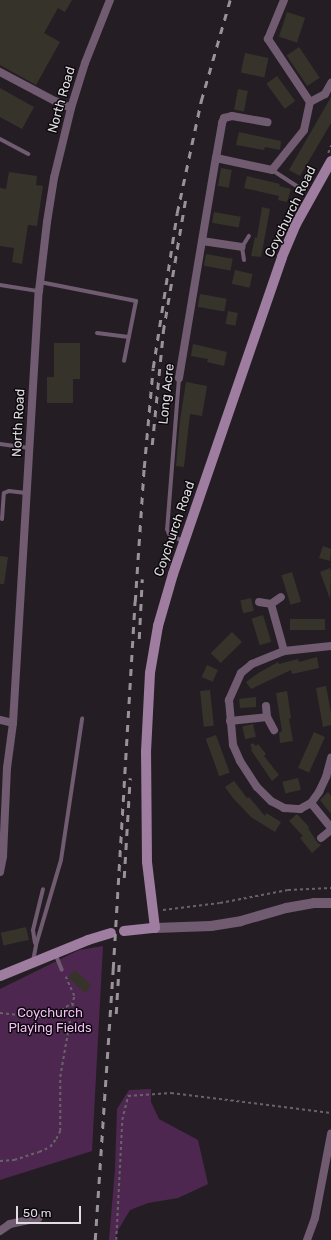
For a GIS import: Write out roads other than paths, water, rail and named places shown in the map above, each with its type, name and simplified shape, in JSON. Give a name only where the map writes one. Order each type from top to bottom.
[{"type":"main road","name":"Coychurch Road","points":[[155,928],[147,862],[146,752],[150,673],[158,626],[184,542],[282,257],[296,224],[331,160]]},
{"type":"main road","points":[[124,930],[155,928]]},
{"type":"main road","points":[[0,976],[33,961],[111,933]]},
{"type":"street","name":"North Road","points":[[0,872],[3,856],[7,768],[12,723],[39,291],[47,222],[54,178],[71,108],[85,63],[110,0]]},
{"type":"street","points":[[216,158],[272,170],[304,130],[310,102],[268,39],[284,0]]},
{"type":"street","points":[[0,72],[71,108]]},
{"type":"street","points":[[310,102],[325,94],[331,83]]},
{"type":"street","name":"Long Acre","points":[[179,378],[222,123],[224,118],[232,116],[267,122]]},
{"type":"street","points":[[202,241],[242,247]]},
{"type":"street","points":[[259,602],[271,604],[281,597]]},
{"type":"street","points":[[271,604],[284,651]]},
{"type":"street","points":[[331,646],[284,651],[252,664],[241,673],[229,700],[233,744],[240,761],[257,787],[271,801],[284,808],[300,808],[311,803],[319,792],[326,777],[331,758]]},
{"type":"street","points":[[266,706],[267,716],[274,730]]},
{"type":"street","points":[[230,721],[267,716]]},
{"type":"street","points":[[0,720],[12,723]]},
{"type":"street","points":[[311,803],[331,829],[321,838]]},
{"type":"street","points":[[155,928],[211,926],[242,921],[286,908],[314,903],[331,903]]},
{"type":"street","points":[[307,1240],[315,1218],[331,1134]]},
{"type":"street","points":[[0,1231],[10,1224],[38,1218]]},
{"type":"lane","points":[[0,139],[28,154]]},
{"type":"lane","points":[[272,170],[300,188]]},
{"type":"lane","points":[[244,260],[242,247],[249,236]]},
{"type":"lane","points":[[40,282],[136,301],[124,361]]},
{"type":"lane","points":[[0,286],[39,291]]},
{"type":"lane","points":[[97,334],[129,338]]},
{"type":"lane","name":"Long Acre","points":[[179,378],[167,529],[169,534],[184,542]]},
{"type":"lane","points":[[0,444],[29,448]]},
{"type":"lane","points":[[2,519],[4,493],[9,491],[26,492]]},
{"type":"lane","points":[[33,961],[36,945],[61,860],[82,719]]},
{"type":"lane","points":[[36,945],[33,930],[43,889]]},
{"type":"lane","points":[[55,953],[62,970]]},
{"type":"railway","points":[[95,1240],[135,602],[144,468],[153,368],[177,213],[201,101],[230,0]]},
{"type":"railway","points":[[152,445],[163,332],[186,196]]},
{"type":"railway","points":[[139,639],[142,579]]},
{"type":"railway","points":[[124,878],[130,778]]},
{"type":"railway","points":[[116,1014],[119,964]]},
{"type":"park label","name":"Coychurch Playing Fields","points":[[50,1022]]}]
